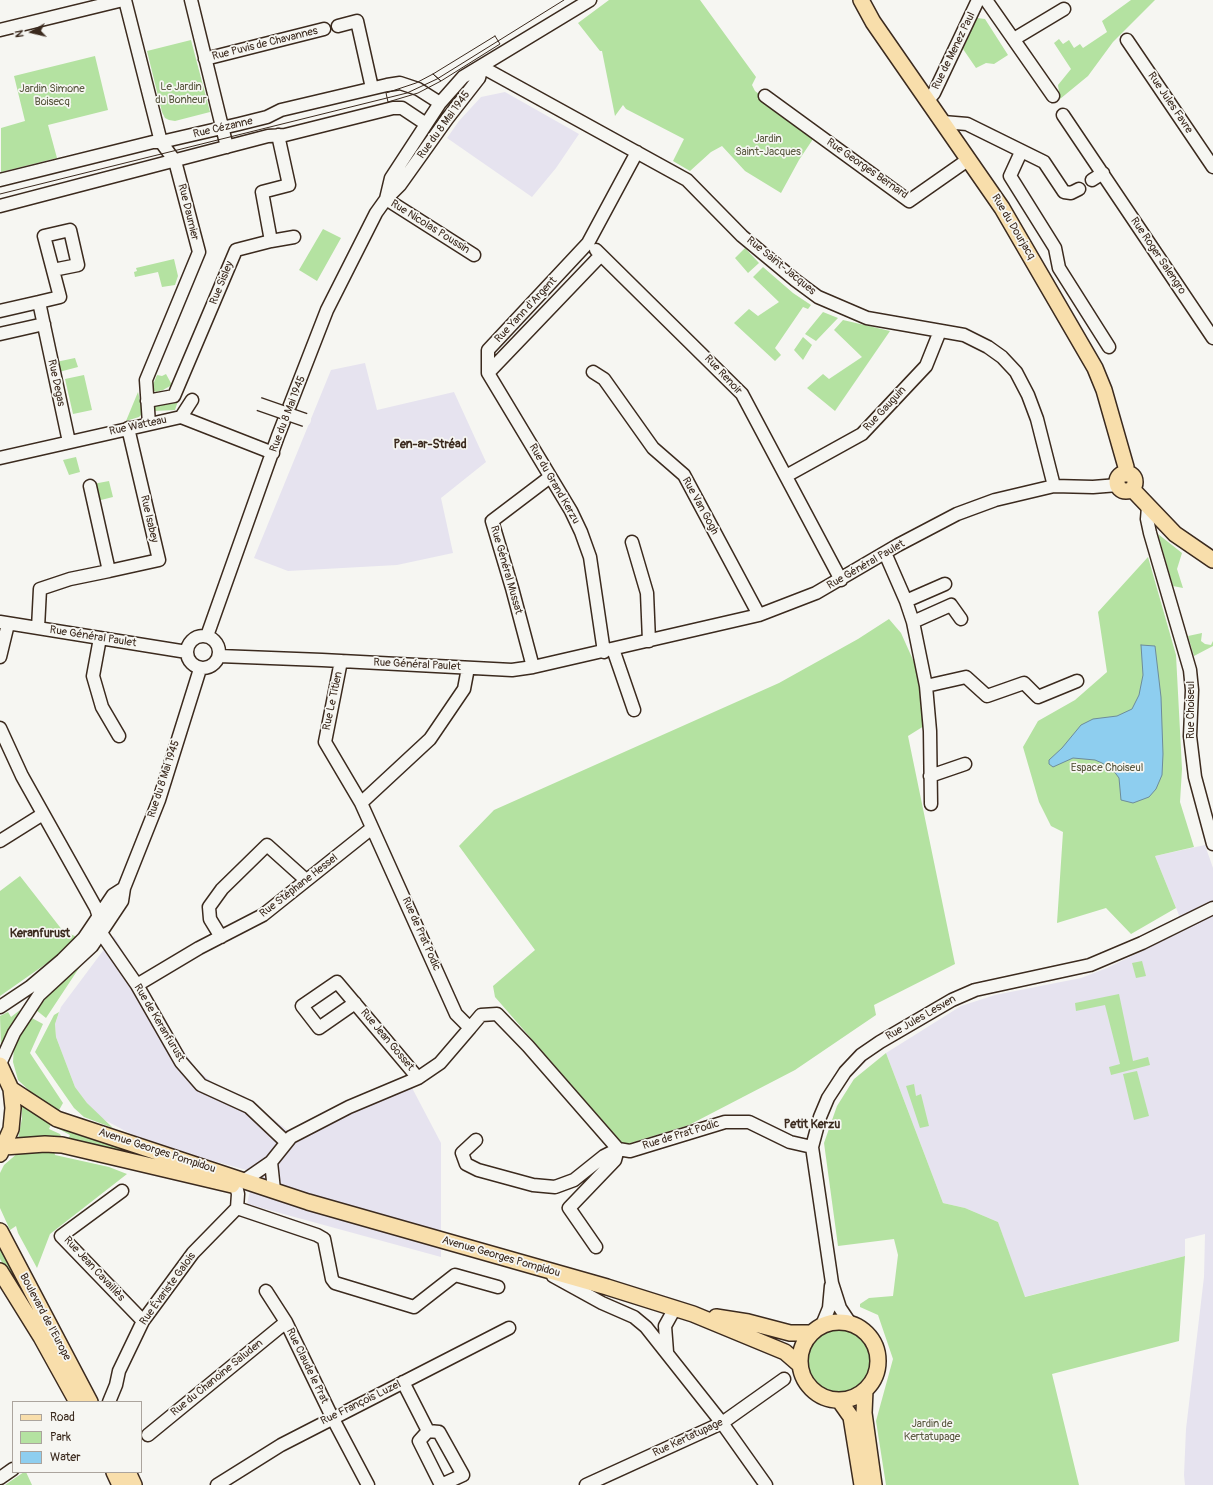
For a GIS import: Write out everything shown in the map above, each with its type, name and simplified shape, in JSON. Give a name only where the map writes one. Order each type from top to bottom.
[{"type":"main road","name":"Rue du Dourjacq","points":[[861,0],[873,22],[969,158],[1002,208],[1095,368],[1104,390],[1126,467],[1125,483]]},
{"type":"main road","points":[[1125,483],[1175,534],[1213,560]]},
{"type":"main road","points":[[0,1064],[11,1089],[13,1108],[11,1128],[2,1151]]},
{"type":"main road","name":"Avenue Georges Pompidou","points":[[11,1089],[57,1119],[240,1183],[675,1308],[785,1352],[800,1365]]},
{"type":"main road","name":"Avenue Georges Pompidou","points":[[2,1151],[45,1144],[62,1146],[274,1190],[308,1202]]},
{"type":"main road","name":"Boulevard de l'Europe","points":[[0,1231],[89,1401]]},
{"type":"main road","name":"Boulevard de l'Europe","points":[[0,1271],[41,1337],[76,1401]]},
{"type":"main road","name":"Avenue Georges Pompidou","points":[[693,1314],[748,1322],[790,1333],[817,1329]]},
{"type":"main road","points":[[836,1321],[850,1323],[868,1334],[877,1352],[878,1363],[876,1373],[872,1383],[865,1390],[852,1398],[839,1400],[829,1399],[812,1390],[802,1374],[800,1365],[802,1348],[817,1329],[836,1321]]},
{"type":"main road","points":[[865,1390],[864,1413],[874,1485]]},
{"type":"main road","points":[[839,1400],[851,1417],[862,1485]]},
{"type":"main road","points":[[114,1473],[120,1485]]},
{"type":"main road","points":[[128,1473],[134,1485]]},
{"type":"street","points":[[0,30],[124,0]]},
{"type":"street","name":"Rue Daumier","points":[[124,0],[161,142],[175,161],[199,252],[146,380],[150,424]]},
{"type":"street","points":[[191,0],[227,147]]},
{"type":"street","name":"Rue du 8 Mai 1945","points":[[386,199],[391,178],[440,103],[463,77],[482,67],[590,0]]},
{"type":"street","name":"Rue de Menez Paul","points":[[928,100],[934,92],[978,0]]},
{"type":"street","points":[[986,0],[1053,96]]},
{"type":"street","points":[[1014,39],[1064,9]]},
{"type":"street","points":[[338,26],[357,21],[372,88]]},
{"type":"street","name":"Rue Puvis de Chavannes","points":[[205,59],[324,29]]},
{"type":"street","name":"Rue Jules Favre","points":[[1127,40],[1212,164]]},
{"type":"street","name":"Rue du 8 Mai 1945","points":[[207,636],[272,453],[327,310],[376,213],[386,199],[400,185],[447,119],[479,78],[482,67]]},
{"type":"street","name":"Rue Saint-Jacques","points":[[482,67],[687,180],[742,236],[818,297],[867,318],[964,335],[988,347],[1002,357],[1016,372],[1028,395],[1037,419],[1054,486]]},
{"type":"street","name":"Rue Cézanne","points":[[0,180],[153,142],[161,142],[267,117],[281,110],[372,88],[400,83],[418,89],[440,103]]},
{"type":"street","name":"Rue Georges Bernard","points":[[765,96],[909,201],[969,158]]},
{"type":"street","name":"Rue Cézanne","points":[[0,206],[268,136],[285,135],[393,108],[402,108],[426,124]]},
{"type":"street","name":"Rue Roger Salengro","points":[[1063,115],[1213,338]]},
{"type":"street","points":[[943,122],[967,124],[1021,152],[1044,162],[1064,192],[1071,193],[1079,189]]},
{"type":"street","points":[[278,135],[289,185],[262,192],[271,241],[294,236]]},
{"type":"street","name":"Rue Yann d'Argent","points":[[488,373],[488,350],[588,243],[637,152]]},
{"type":"street","points":[[1021,152],[1010,176],[1055,248],[1059,268],[1109,347]]},
{"type":"street","points":[[1092,180],[1103,173]]},
{"type":"street","name":"Rue Nicolas Poussin","points":[[386,199],[474,254]]},
{"type":"street","name":"Rue Sisley","points":[[147,401],[174,396],[236,250],[271,241]]},
{"type":"street","name":"Rue Renoir","points":[[588,243],[742,394],[841,580]]},
{"type":"street","name":"Rue Yann d'Argent","points":[[488,373],[601,255]]},
{"type":"street","points":[[0,312],[60,297],[53,270]]},
{"type":"street","name":"Rue Degas","points":[[39,302],[69,442]]},
{"type":"street","points":[[0,334],[44,324]]},
{"type":"street","name":"Rue Gauguin","points":[[786,476],[862,434],[926,366],[940,331]]},
{"type":"street","name":"Rue Van Gogh","points":[[593,372],[604,379],[653,448],[684,475],[759,616]]},
{"type":"street","name":"Rue du Grand Kerzu","points":[[488,373],[571,511],[581,532],[590,557],[608,650]]},
{"type":"street","points":[[182,417],[192,400]]},
{"type":"street","points":[[259,404],[305,420]]},
{"type":"street","name":"Rue Watteau","points":[[0,458],[182,417],[272,453]]},
{"type":"street","name":"Rue Isabey","points":[[38,628],[40,589],[70,579],[159,560],[128,428]]},
{"type":"street","name":"Rue Général Mussat","points":[[533,667],[492,521],[550,477]]},
{"type":"street","name":"Rue Général Paulet","points":[[220,656],[512,670],[533,667],[759,616],[816,593],[957,514],[995,500],[1054,486],[1093,487],[1125,483]]},
{"type":"street","points":[[90,486],[109,571]]},
{"type":"street","name":"Rue Choiseul","points":[[1148,507],[1147,519],[1150,533],[1190,670],[1192,690],[1190,736],[1195,778],[1213,844]]},
{"type":"street","points":[[632,542],[647,593],[649,641]]},
{"type":"street","points":[[885,553],[914,622],[926,686],[930,731],[931,804]]},
{"type":"street","points":[[906,601],[945,584]]},
{"type":"street","points":[[914,622],[951,605],[961,619]]},
{"type":"street","points":[[0,657],[4,623]]},
{"type":"street","name":"Rue Général Paulet","points":[[4,623],[187,652]]},
{"type":"street","points":[[200,636],[207,636],[217,644],[220,656],[212,666],[200,669],[190,662],[187,652],[189,644],[193,639],[200,636]]},
{"type":"street","points":[[100,638],[92,676],[102,707],[119,736]]},
{"type":"street","points":[[608,650],[634,710]]},
{"type":"street","name":"Rue Le Titien","points":[[341,661],[325,742],[361,803]]},
{"type":"street","points":[[361,803],[430,740],[464,689],[468,668]]},
{"type":"street","name":"Rue du 8 Mai 1945","points":[[0,1064],[14,1033],[39,995],[92,946],[122,901],[124,888],[159,800],[200,669]]},
{"type":"street","points":[[926,686],[966,677],[987,696],[1024,683],[1038,697],[1077,681]]},
{"type":"street","points":[[0,728],[43,814],[96,908],[99,917]]},
{"type":"street","points":[[930,776],[965,764]]},
{"type":"street","name":"Rue de Prat Podic","points":[[361,803],[456,1014],[470,1028]]},
{"type":"street","points":[[0,842],[43,814]]},
{"type":"street","name":"Rue Stéphane Hessel","points":[[137,985],[199,948],[263,915],[372,828]]},
{"type":"street","points":[[221,937],[210,919],[209,907],[222,889],[267,845],[306,880]]},
{"type":"street","name":"Rue du 8 Mai 1945","points":[[0,1007],[30,987],[62,960],[84,938],[113,895],[124,888]]},
{"type":"street","name":"Rue Jules Lesven","points":[[850,1323],[840,1308],[832,1283],[812,1147],[820,1117],[835,1086],[845,1072],[861,1056],[880,1042],[952,1000],[969,993],[1090,965],[1137,945],[1213,908]]},
{"type":"street","name":"Rue de Keranfurust","points":[[102,933],[137,985],[179,1061],[202,1085],[249,1107],[286,1142]]},
{"type":"street","name":"Rue Jean Gosset","points":[[355,1003],[418,1078]]},
{"type":"street","points":[[498,1287],[455,1275],[414,1306],[335,1283],[332,1279],[324,1239],[317,1235],[237,1208],[240,1183],[271,1162],[291,1137],[349,1107],[418,1078],[440,1063],[481,1015],[497,1014],[528,1046],[618,1149]]},
{"type":"street","name":"Rue de Prat Podic","points":[[618,1149],[630,1151],[725,1122],[749,1122],[790,1142],[812,1147]]},
{"type":"street","points":[[476,1140],[462,1153],[466,1164],[478,1170],[541,1186],[555,1187],[574,1180],[604,1156],[618,1149]]},
{"type":"street","points":[[596,1247],[569,1208],[615,1160],[618,1149]]},
{"type":"street","points":[[271,1162],[270,1171],[274,1190]]},
{"type":"street","name":"Rue Jean Cavaillès","points":[[122,1191],[61,1236],[143,1321]]},
{"type":"street","name":"Rue Évariste Galois","points":[[110,1401],[115,1391],[119,1371],[143,1321],[193,1253],[237,1208]]},
{"type":"street","points":[[540,1268],[602,1303],[634,1317],[646,1327],[722,1423],[766,1485]]},
{"type":"street","name":"Rue Jules Lesven","points":[[817,1329],[829,1308],[832,1283]]},
{"type":"street","name":"Rue Claude le Prat","points":[[266,1291],[286,1322],[332,1417],[368,1485]]},
{"type":"street","points":[[667,1352],[665,1326],[675,1308]]},
{"type":"street","name":"Rue du Chanoine Saluden","points":[[148,1435],[286,1322]]},
{"type":"street","points":[[646,1327],[656,1328],[665,1326]]},
{"type":"street","name":"Rue François Luzel","points":[[217,1485],[236,1481],[281,1445],[332,1417],[509,1328]]},
{"type":"street","name":"Rue Kertatupage","points":[[586,1485],[722,1423],[784,1379]]},
{"type":"street","points":[[403,1382],[428,1431]]},
{"type":"street","points":[[0,1478],[12,1470]]},
{"type":"shaded area","points":[[505,92],[579,134],[556,168],[532,197],[447,138],[459,121],[481,97]]},
{"type":"shaded area","points":[[365,363],[377,410],[454,392],[486,462],[441,498],[453,553],[397,565],[288,571],[254,558],[331,370]]},
{"type":"shaded area","points":[[1205,845],[1213,868],[1213,1485],[1185,1485],[1186,1429],[1204,1277],[1205,1234],[1185,1239],[1185,1256],[1024,1297],[998,1222],[965,1208],[943,1203],[886,1053],[961,1006],[995,995],[1081,978],[1107,968],[1185,930],[1155,856]]},
{"type":"shaded area","points":[[114,936],[172,1034],[196,1069],[218,1087],[244,1096],[296,1137],[410,1084],[441,1143],[441,1257],[247,1204],[254,1172],[206,1159],[131,1134],[101,1118],[75,1087],[56,1037],[55,1024],[61,1007]]},
{"type":"green space","name":"Jardin Saint-Jacques","points":[[609,0],[700,0],[756,77],[752,85],[755,91],[815,136],[799,160],[781,193],[745,171],[722,146],[711,152],[690,171],[673,161],[684,139],[626,109],[623,105],[615,116],[602,51],[600,51],[578,23]]},
{"type":"green space","points":[[1131,0],[1155,0],[1113,42],[1088,76],[1060,99],[1058,85],[1071,69],[1054,43],[1059,39],[1063,44],[1069,40],[1074,48],[1080,44],[1083,48],[1107,32],[1102,21]]},
{"type":"green space","points":[[977,18],[985,19],[1008,55],[994,64],[986,63],[976,68],[963,49]]},
{"type":"green space","name":"Le Jardin du Bonheur","points":[[191,40],[210,112],[175,121],[169,120],[165,118],[162,112],[147,51]]},
{"type":"green space","name":"Jardin Simone Boisecq","points":[[95,56],[108,110],[48,125],[57,158],[1,172],[1,128],[25,121],[14,76]]},
{"type":"green space","points":[[323,229],[341,238],[317,281],[299,270]]},
{"type":"green space","points":[[745,248],[759,263],[748,273],[735,258]]},
{"type":"green space","points":[[174,259],[178,276],[175,285],[162,287],[158,272],[135,277],[134,272],[137,271],[136,268]]},
{"type":"green space","points":[[763,267],[793,293],[811,305],[808,309],[803,307],[775,348],[781,355],[775,361],[734,323],[749,309],[758,316],[779,302],[753,277]]},
{"type":"green space","points":[[823,312],[838,318],[816,341],[805,334]]},
{"type":"green space","points":[[843,320],[890,331],[835,411],[807,388],[823,374],[829,379],[862,357],[834,330]]},
{"type":"green space","points":[[803,337],[812,345],[803,360],[794,350]]},
{"type":"green space","points":[[75,358],[78,367],[59,372],[56,362]]},
{"type":"green space","points":[[166,374],[172,385],[156,392],[153,390],[152,387],[157,375],[162,376]]},
{"type":"green space","points":[[84,375],[92,410],[73,414],[65,379]]},
{"type":"green space","points":[[138,392],[143,413],[139,417],[126,421]]},
{"type":"green space","points":[[176,400],[178,401],[175,410],[154,411],[155,405]]},
{"type":"green space","points":[[76,457],[80,472],[69,475],[63,460]]},
{"type":"green space","points":[[109,481],[113,497],[97,501],[93,484]]},
{"type":"green space","points":[[1158,534],[1182,553],[1177,569],[1183,588],[1173,586]]},
{"type":"green space","name":"Espace Choiseul","points":[[1148,557],[1176,655],[1182,769],[1180,802],[1194,847],[1155,856],[1176,908],[1131,934],[1106,908],[1057,923],[1063,832],[1051,826],[1039,802],[1023,747],[1038,721],[1075,700],[1107,672],[1098,612]]},
{"type":"green space","points":[[889,619],[901,633],[918,671],[924,726],[908,736],[955,964],[874,1005],[876,1015],[795,1070],[689,1125],[624,1145],[495,997],[493,986],[535,950],[459,846],[494,810],[779,683],[858,639]]},
{"type":"green space","points":[[1202,633],[1201,641],[1205,644],[1211,645],[1213,641],[1213,646],[1194,656],[1188,636]]},
{"type":"green space","points":[[20,876],[63,931],[77,937],[60,954],[0,996],[0,891]]},
{"type":"green space","points":[[1142,961],[1146,976],[1136,978],[1132,963]]},
{"type":"green space","points":[[81,965],[46,1018],[36,1010],[54,989]]},
{"type":"green space","points":[[1119,994],[1133,1061],[1148,1057],[1150,1065],[1111,1075],[1109,1067],[1120,1064],[1105,1005],[1076,1011],[1075,1003]]},
{"type":"green space","points":[[20,1010],[1,1049],[0,1016],[8,1012],[11,1017]]},
{"type":"green space","points":[[59,1012],[55,1024],[56,1037],[75,1087],[87,1103],[113,1128],[84,1117],[74,1108],[35,1052],[54,1015]]},
{"type":"green space","points":[[30,1017],[43,1024],[30,1053],[63,1103],[58,1112],[36,1097],[18,1080],[13,1062],[14,1046]]},
{"type":"green space","name":"Jardin de Kertatupage","points":[[886,1053],[943,1203],[965,1208],[998,1222],[1025,1297],[1185,1256],[1179,1341],[1052,1374],[1079,1485],[886,1485],[876,1421],[893,1359],[878,1315],[860,1307],[860,1304],[869,1298],[893,1296],[898,1255],[894,1239],[838,1246],[824,1143],[837,1106],[854,1079]]},
{"type":"green space","points":[[1137,1071],[1149,1116],[1134,1120],[1123,1074]]},
{"type":"green space","points":[[914,1084],[916,1096],[921,1094],[929,1126],[920,1128],[906,1086]]},
{"type":"green space","points":[[22,1102],[52,1122],[49,1129],[60,1134],[62,1138],[39,1137],[18,1139],[22,1118]]},
{"type":"green space","points":[[58,1125],[257,1186],[68,1140],[70,1135],[57,1128]]},
{"type":"green space","points":[[54,1150],[55,1155],[109,1167],[127,1174],[50,1234],[37,1268],[18,1233],[16,1226],[10,1230],[0,1208],[0,1173],[4,1165],[19,1152]]},
{"type":"green space","points":[[0,1247],[42,1320],[38,1322],[0,1259]]},
{"type":"green space","points":[[839,1330],[856,1335],[861,1339],[865,1344],[870,1361],[865,1378],[861,1383],[856,1387],[839,1392],[822,1387],[817,1383],[813,1378],[808,1361],[813,1344],[817,1339],[822,1335]]},
{"type":"green space","points":[[23,1473],[26,1473],[32,1485],[5,1485]]},
{"type":"water","points":[[1141,645],[1155,646],[1161,697],[1163,754],[1162,775],[1156,789],[1149,797],[1133,803],[1121,800],[1119,778],[1113,770],[1102,763],[1095,760],[1073,758],[1053,767],[1049,764],[1049,760],[1062,748],[1081,725],[1093,719],[1117,716],[1132,709],[1139,695],[1143,675]]},
{"type":"tram line","points":[[0,194],[407,93],[437,79],[564,0]]},
{"type":"tram line","points":[[495,36],[500,44],[441,81],[433,74],[495,36]]},
{"type":"tram line","points":[[433,74],[441,81],[418,93],[388,102],[386,93],[416,83],[433,74]]},
{"type":"district","name":"Pen-ar-Stréad","points":[[430,445]]},
{"type":"district","name":"Keranfurust","points":[[40,934]]},
{"type":"district","name":"Petit Kerzu","points":[[812,1125]]}]
